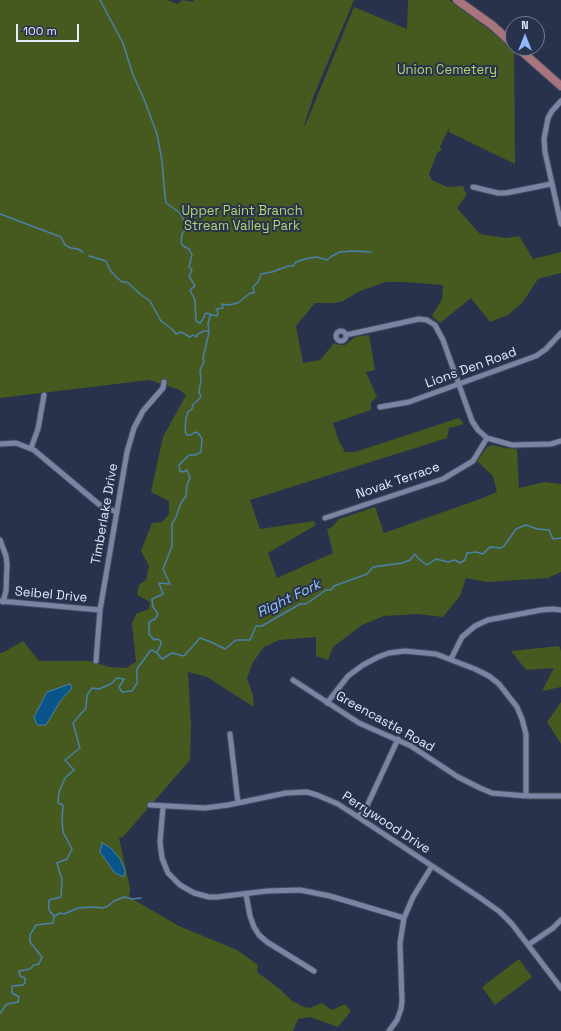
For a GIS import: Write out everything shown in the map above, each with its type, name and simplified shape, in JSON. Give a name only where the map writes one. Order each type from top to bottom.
[{"type":"main road","points":[[457,0],[465,1],[489,20],[492,25],[505,37]]},
{"type":"main road","points":[[527,56],[561,86]]},
{"type":"street","points":[[561,101],[548,118],[544,139],[551,184],[561,224]]},
{"type":"street","points":[[473,187],[498,193],[506,193],[551,184]]},
{"type":"street","points":[[346,335],[419,319],[427,320],[435,325],[443,340],[458,385],[472,421],[478,430],[487,438],[512,444],[551,444],[561,441]]},
{"type":"street","name":"Lions Den Road","points":[[380,407],[408,402],[536,356],[546,349],[561,333]]},
{"type":"street","name":"Timberlake Drive","points":[[96,660],[100,610],[127,452],[134,428],[143,412],[163,388],[164,382]]},
{"type":"street","points":[[31,448],[38,429],[44,395]]},
{"type":"street","name":"Novak Terrace","points":[[325,518],[443,479],[473,461],[487,438]]},
{"type":"street","points":[[0,444],[16,443],[31,448],[101,506],[117,512]]},
{"type":"street","points":[[0,540],[6,556],[7,564],[6,591],[2,602]]},
{"type":"street","name":"Seibel Drive","points":[[2,602],[100,610]]},
{"type":"street","points":[[451,660],[462,637],[475,626],[488,620],[541,610],[561,610]]},
{"type":"street","points":[[328,703],[348,676],[363,665],[378,657],[390,653],[410,651],[436,654],[475,669],[489,676],[506,692],[517,707],[522,719],[526,734],[526,796]]},
{"type":"street","name":"Greencastle Road","points":[[293,680],[358,723],[398,739],[458,777],[480,788],[492,793],[526,796],[561,796]]},
{"type":"street","points":[[230,734],[238,803]]},
{"type":"street","points":[[358,817],[366,808],[398,739]]},
{"type":"street","name":"Perrywood Drive","points":[[150,805],[163,807],[205,808],[286,793],[307,792],[318,795],[338,804],[500,912],[512,924],[561,988]]},
{"type":"street","points":[[163,807],[160,842],[162,858],[168,873],[180,885],[194,893],[209,897],[267,891],[300,890],[330,896],[404,918]]},
{"type":"street","points":[[389,1031],[397,1020],[401,1009],[400,943],[404,918],[413,897],[432,866]]},
{"type":"street","points":[[246,894],[250,916],[259,935],[267,942],[314,971]]},
{"type":"street","points":[[528,945],[553,928],[561,920]]},
{"type":"green space","points":[[0,0],[167,0],[178,4],[182,0],[193,2],[194,0],[354,0],[314,95],[304,126],[354,7],[407,29],[408,0],[449,0],[468,12],[505,43],[505,56],[514,56],[515,164],[449,132],[449,128],[440,147],[442,149],[437,153],[429,174],[432,180],[447,187],[463,186],[467,194],[457,208],[480,234],[506,238],[519,236],[533,259],[561,252],[561,273],[538,279],[523,302],[508,315],[490,322],[471,298],[440,323],[432,316],[442,299],[443,285],[386,282],[360,291],[343,301],[335,303],[315,303],[296,326],[303,363],[320,360],[334,343],[345,345],[355,337],[369,335],[375,370],[366,372],[377,397],[371,402],[371,410],[333,423],[338,439],[345,452],[355,452],[459,418],[464,424],[449,428],[447,438],[250,500],[260,529],[314,521],[316,525],[268,553],[277,578],[333,553],[327,529],[332,527],[339,519],[375,507],[384,533],[497,492],[493,476],[477,461],[487,447],[493,445],[517,449],[519,488],[544,482],[561,484],[561,572],[548,578],[487,582],[466,578],[460,596],[443,617],[418,614],[384,616],[362,625],[333,647],[328,660],[316,656],[316,637],[279,640],[264,647],[253,662],[247,678],[253,696],[254,707],[207,677],[188,672],[191,725],[190,760],[123,837],[119,838],[130,888],[129,897],[179,926],[237,950],[258,965],[257,972],[281,990],[292,1001],[304,1007],[310,1008],[322,1003],[332,1010],[345,1004],[351,1011],[338,1027],[310,1017],[298,1019],[293,1031],[0,1031],[0,653],[23,641],[39,661],[91,661],[109,667],[126,668],[136,662],[132,624],[136,614],[149,609],[150,602],[137,595],[139,585],[146,580],[149,566],[141,551],[152,523],[162,522],[169,514],[169,501],[151,492],[163,437],[186,395],[180,390],[149,380],[0,398]]},
{"type":"green space","points":[[559,646],[561,651],[561,687],[542,691],[554,668],[526,670],[511,651]]},
{"type":"green space","points":[[561,702],[561,744],[547,722]]},
{"type":"green space","points":[[519,959],[532,977],[495,1005],[482,987]]},
{"type":"water","points":[[70,684],[72,688],[61,700],[46,725],[37,725],[34,717],[47,692]]},
{"type":"water","points":[[102,843],[111,848],[120,859],[125,870],[124,877],[115,873],[100,852]]},
{"type":"waterway","points":[[100,0],[123,43],[133,75],[157,134],[162,161],[166,203],[180,213],[184,221],[185,230],[182,234],[181,242],[183,246],[189,249],[192,255],[189,267],[192,270],[189,276],[195,286],[190,290],[195,300],[196,321],[200,323],[207,313],[212,315]]},
{"type":"waterway","points":[[0,214],[61,237],[65,245],[83,252]]},
{"type":"waterway","points":[[157,653],[161,644],[160,640],[154,640],[149,634],[149,622],[155,619],[158,614],[153,607],[152,599],[163,594],[159,583],[170,584],[163,569],[172,546],[172,524],[181,503],[186,496],[187,485],[190,478],[187,470],[183,472],[180,471],[179,465],[189,455],[195,455],[201,452],[202,439],[199,434],[195,432],[191,435],[187,435],[185,431],[188,412],[192,409],[193,404],[201,397],[199,392],[201,380],[200,370],[204,362],[203,358],[209,332],[208,324],[210,316],[217,316],[218,312],[216,309],[223,308],[222,304],[229,305],[238,303],[250,293],[254,293],[253,287],[258,282],[261,274],[272,272],[288,266],[293,266],[296,262],[309,258],[317,257],[327,260],[340,252],[371,252]]},
{"type":"waterway","points":[[89,256],[106,261],[110,270],[116,277],[122,282],[127,282],[150,301],[161,321],[176,334],[181,332],[190,337],[193,335],[196,337],[198,334],[208,331]]},
{"type":"waterway","name":"Right Fork","points":[[0,1013],[7,1004],[18,1002],[19,997],[12,993],[12,986],[23,985],[25,983],[25,978],[20,976],[19,971],[30,969],[34,965],[39,964],[42,957],[30,942],[30,935],[36,925],[53,923],[54,916],[49,910],[49,900],[61,897],[62,880],[57,863],[67,859],[72,849],[63,832],[63,805],[58,803],[59,792],[65,778],[74,770],[65,760],[80,748],[73,723],[86,708],[87,695],[92,688],[99,689],[111,684],[117,678],[124,679],[119,687],[122,692],[132,691],[137,683],[137,669],[150,651],[152,650],[157,653],[162,659],[172,653],[184,656],[200,638],[225,649],[236,640],[250,640],[256,626],[262,626],[300,604],[306,604],[326,590],[331,590],[334,586],[367,574],[373,567],[402,563],[410,560],[415,554],[427,565],[436,559],[448,562],[455,560],[460,563],[465,560],[467,553],[476,552],[483,554],[490,547],[501,548],[516,529],[526,525],[537,529],[549,530],[553,539],[561,538]]},
{"type":"waterway","points":[[55,916],[78,908],[103,908],[124,897],[132,899],[141,898]]},
{"type":"park label","name":"Union Cemetery","points":[[447,70]]},
{"type":"park label","name":"Upper Paint Branch Stream Valley Park","points":[[242,218]]}]
